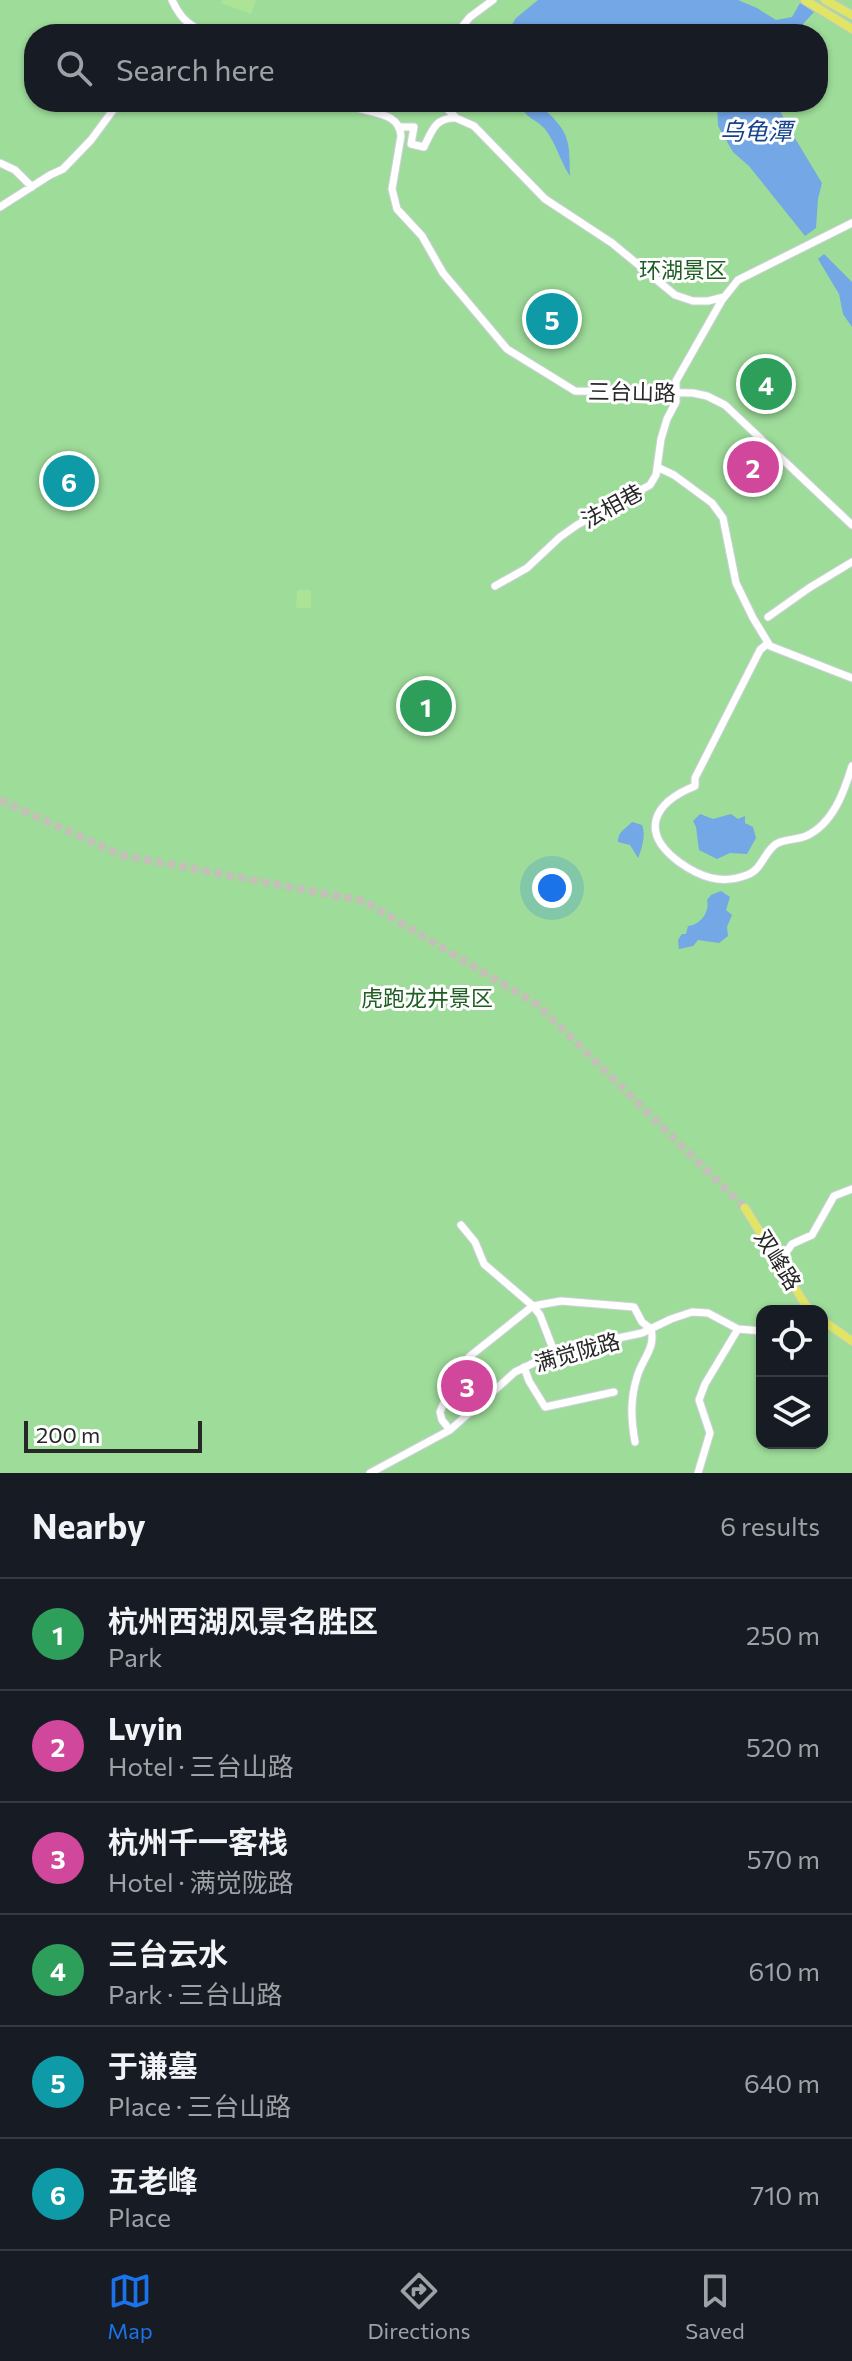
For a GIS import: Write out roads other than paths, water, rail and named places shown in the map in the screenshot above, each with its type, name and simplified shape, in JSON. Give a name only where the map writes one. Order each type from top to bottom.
[{"type":"main road","points":[[805,0],[852,29]]},
{"type":"main road","points":[[825,0],[852,15]]},
{"type":"main road","name":"双峰路","points":[[745,1208],[806,1305]]},
{"type":"main road","points":[[828,1324],[852,1341]]},
{"type":"street","points":[[172,0],[179,16],[188,24]]},
{"type":"street","points":[[464,24],[493,0]]},
{"type":"street","points":[[0,207],[63,169],[91,140],[112,112]]},
{"type":"street","points":[[372,112],[386,115],[397,121],[400,127],[414,127],[411,144],[424,147],[434,125],[448,118],[456,118]]},
{"type":"street","points":[[450,112],[474,126],[545,199],[612,243],[675,295],[693,301],[724,297],[738,280],[852,223]]},
{"type":"street","name":"三台山路","points":[[400,127],[392,189],[397,209],[422,236],[443,273],[507,349],[575,391],[675,392],[707,396],[725,405],[852,525]]},
{"type":"street","points":[[0,163],[15,170],[32,187]]},
{"type":"street","name":"法相巷","points":[[495,586],[527,568],[577,525],[650,485],[656,475],[667,419],[676,402],[676,381],[724,297]]},
{"type":"street","points":[[657,467],[674,475],[712,503],[723,518],[736,583],[768,643],[852,678]]},
{"type":"street","points":[[768,617],[852,562]]},
{"type":"street","points":[[768,643],[760,650],[695,778],[695,786],[667,804],[656,818],[656,838],[664,851],[697,875],[716,880],[749,875],[757,870],[775,845],[806,835],[824,823],[842,797],[852,766]]},
{"type":"street","points":[[780,1261],[792,1244],[812,1235],[834,1196],[852,1189]]},
{"type":"street","points":[[461,1225],[475,1242],[484,1264],[540,1315],[555,1354]]},
{"type":"street","points":[[450,1430],[440,1412],[469,1357],[533,1306],[561,1301],[634,1307],[642,1322],[651,1329],[650,1352],[638,1374],[630,1411],[635,1442]]},
{"type":"street","name":"满觉陇路","points":[[370,1473],[450,1430],[502,1382],[524,1367],[555,1354],[642,1333],[682,1315],[700,1312],[738,1329],[756,1330]]},
{"type":"street","points":[[698,1473],[710,1433],[699,1400],[705,1384],[738,1329]]},
{"type":"street","points":[[524,1367],[545,1407],[614,1392]]},
{"type":"water","points":[[538,0],[738,0],[776,20],[792,17],[800,3],[814,12],[803,24],[512,24]]},
{"type":"water","points":[[547,112],[560,126],[567,139],[570,176],[549,134],[525,113]]},
{"type":"water","name":"乌龟潭","points":[[717,112],[780,112],[822,183],[816,228],[805,236],[749,166],[733,152],[718,126]]},
{"type":"water","points":[[824,254],[852,282],[852,327],[843,314],[839,294],[818,259]]},
{"type":"water","points":[[700,814],[713,819],[731,814],[738,819],[745,816],[745,823],[753,827],[756,838],[747,854],[730,853],[717,859],[699,850],[693,821]]},
{"type":"water","points":[[632,822],[642,825],[643,829],[638,858],[630,845],[618,842],[621,833]]},
{"type":"water","points":[[721,891],[730,897],[726,910],[732,915],[727,927],[728,936],[719,943],[698,940],[693,946],[679,949],[678,940],[682,934],[686,934],[688,926],[703,917],[711,895]]},
{"type":"tunnel","points":[[0,800],[121,855],[364,901],[538,1005],[745,1208]]},
{"type":"place","name":"于谦墓","points":[[552,319]]},
{"type":"place","name":"三台云水","points":[[766,384]]},
{"type":"place","name":"Lvyin","points":[[753,467]]},
{"type":"place","name":"五老峰","points":[[69,481]]},
{"type":"place","name":"杭州西湖风景名胜区","points":[[426,706]]},
{"type":"place","name":"杭州千一客栈","points":[[467,1386]]},
{"type":"park label","name":"环湖景区","points":[[683,270]]},
{"type":"park label","name":"虎跑龙井景区","points":[[427,998]]}]
